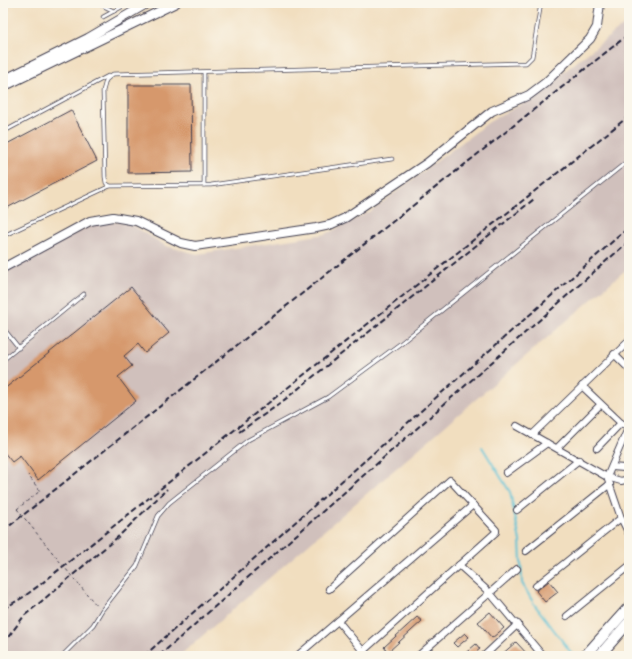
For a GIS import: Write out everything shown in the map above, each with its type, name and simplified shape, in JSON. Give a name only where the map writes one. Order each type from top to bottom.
[{"type":"main road","points":[[585,656],[629,607]]},
{"type":"main road","points":[[599,656],[629,622]]},
{"type":"main road","points":[[607,656],[629,630]]},
{"type":"street","points":[[3,80],[88,38],[148,3]]},
{"type":"street","points":[[3,87],[176,3]]},
{"type":"street","points":[[3,268],[90,221],[113,217],[136,221],[180,243],[195,246],[330,225],[368,204],[414,172],[492,111],[529,95],[545,83],[590,39],[597,27],[600,3]]},
{"type":"street","points":[[534,433],[629,341]]},
{"type":"street","points":[[614,354],[629,369]]},
{"type":"street","points":[[582,386],[621,423],[629,427],[610,472],[610,484],[621,518],[629,534]]},
{"type":"street","points":[[559,447],[600,404]]},
{"type":"street","points":[[596,448],[621,423]]},
{"type":"street","points":[[517,426],[534,433],[547,443],[559,447],[579,460],[610,472],[621,481],[629,479]]},
{"type":"street","points":[[506,473],[547,443]]},
{"type":"street","points":[[517,510],[579,460]]},
{"type":"street","points":[[610,472],[629,466]]},
{"type":"street","points":[[329,589],[450,480],[496,531],[460,565],[412,605],[365,653],[338,621]]},
{"type":"street","points":[[526,551],[610,484]]},
{"type":"street","points":[[297,656],[473,505]]},
{"type":"street","points":[[536,586],[621,518]]},
{"type":"street","points":[[460,565],[490,593],[518,624],[543,656]]},
{"type":"street","points":[[567,616],[629,566]]},
{"type":"street","points":[[418,656],[516,569]]},
{"type":"street","points":[[484,656],[518,624]]},
{"type":"lane","points":[[97,3],[114,11]]},
{"type":"lane","points":[[102,17],[129,3]]},
{"type":"lane","points":[[3,132],[110,75],[526,63],[532,57],[540,3]]},
{"type":"lane","points":[[204,73],[204,186]]},
{"type":"lane","points":[[110,75],[106,80],[103,91],[105,177],[106,183],[110,186]]},
{"type":"lane","points":[[3,236],[110,186],[204,186],[392,159]]},
{"type":"lane","points":[[62,656],[93,625],[102,610],[137,566],[158,516],[169,503],[248,440],[328,397],[402,342],[629,160]]},
{"type":"lane","points":[[3,360],[84,294]]},
{"type":"lane","points":[[3,328],[19,348]]},
{"type":"path","points":[[28,475],[40,491],[17,509],[84,592],[102,610]]},
{"type":"path","points":[[622,656],[629,648]]},
{"type":"shaded area","points":[[629,21],[629,267],[179,656],[3,656],[3,269],[100,221],[129,223],[166,246],[197,254],[326,234],[371,211],[489,122],[524,103]]},
{"type":"building","points":[[128,85],[191,85],[192,172],[128,173]]},
{"type":"building","points":[[71,110],[97,161],[3,210],[3,146]]},
{"type":"building","points":[[131,287],[169,333],[145,353],[138,344],[124,356],[132,366],[118,377],[136,401],[38,480],[20,456],[12,462],[3,451],[3,390]]},
{"type":"building","points":[[549,581],[558,592],[545,602],[536,591]]},
{"type":"building","points":[[490,612],[504,628],[492,638],[478,622]]},
{"type":"building","points":[[417,617],[422,621],[388,652],[384,647]]},
{"type":"building","points":[[465,633],[469,637],[457,647],[453,643]]},
{"type":"building","points":[[516,642],[529,656],[500,656]]},
{"type":"building","points":[[476,644],[480,649],[471,656],[462,656]]},
{"type":"waterway","points":[[628,3],[629,7]]},
{"type":"waterway","points":[[482,447],[510,492],[520,541],[522,583],[534,604],[573,655]]},
{"type":"railway","points":[[3,531],[629,34]]},
{"type":"railway","points":[[3,609],[22,598],[41,584],[629,116]]},
{"type":"railway","points":[[239,432],[278,405],[534,199]]},
{"type":"railway","points":[[144,656],[629,227]]},
{"type":"railway","points":[[159,656],[629,241]]},
{"type":"railway","points":[[3,644],[24,616],[119,536],[167,489]]}]
